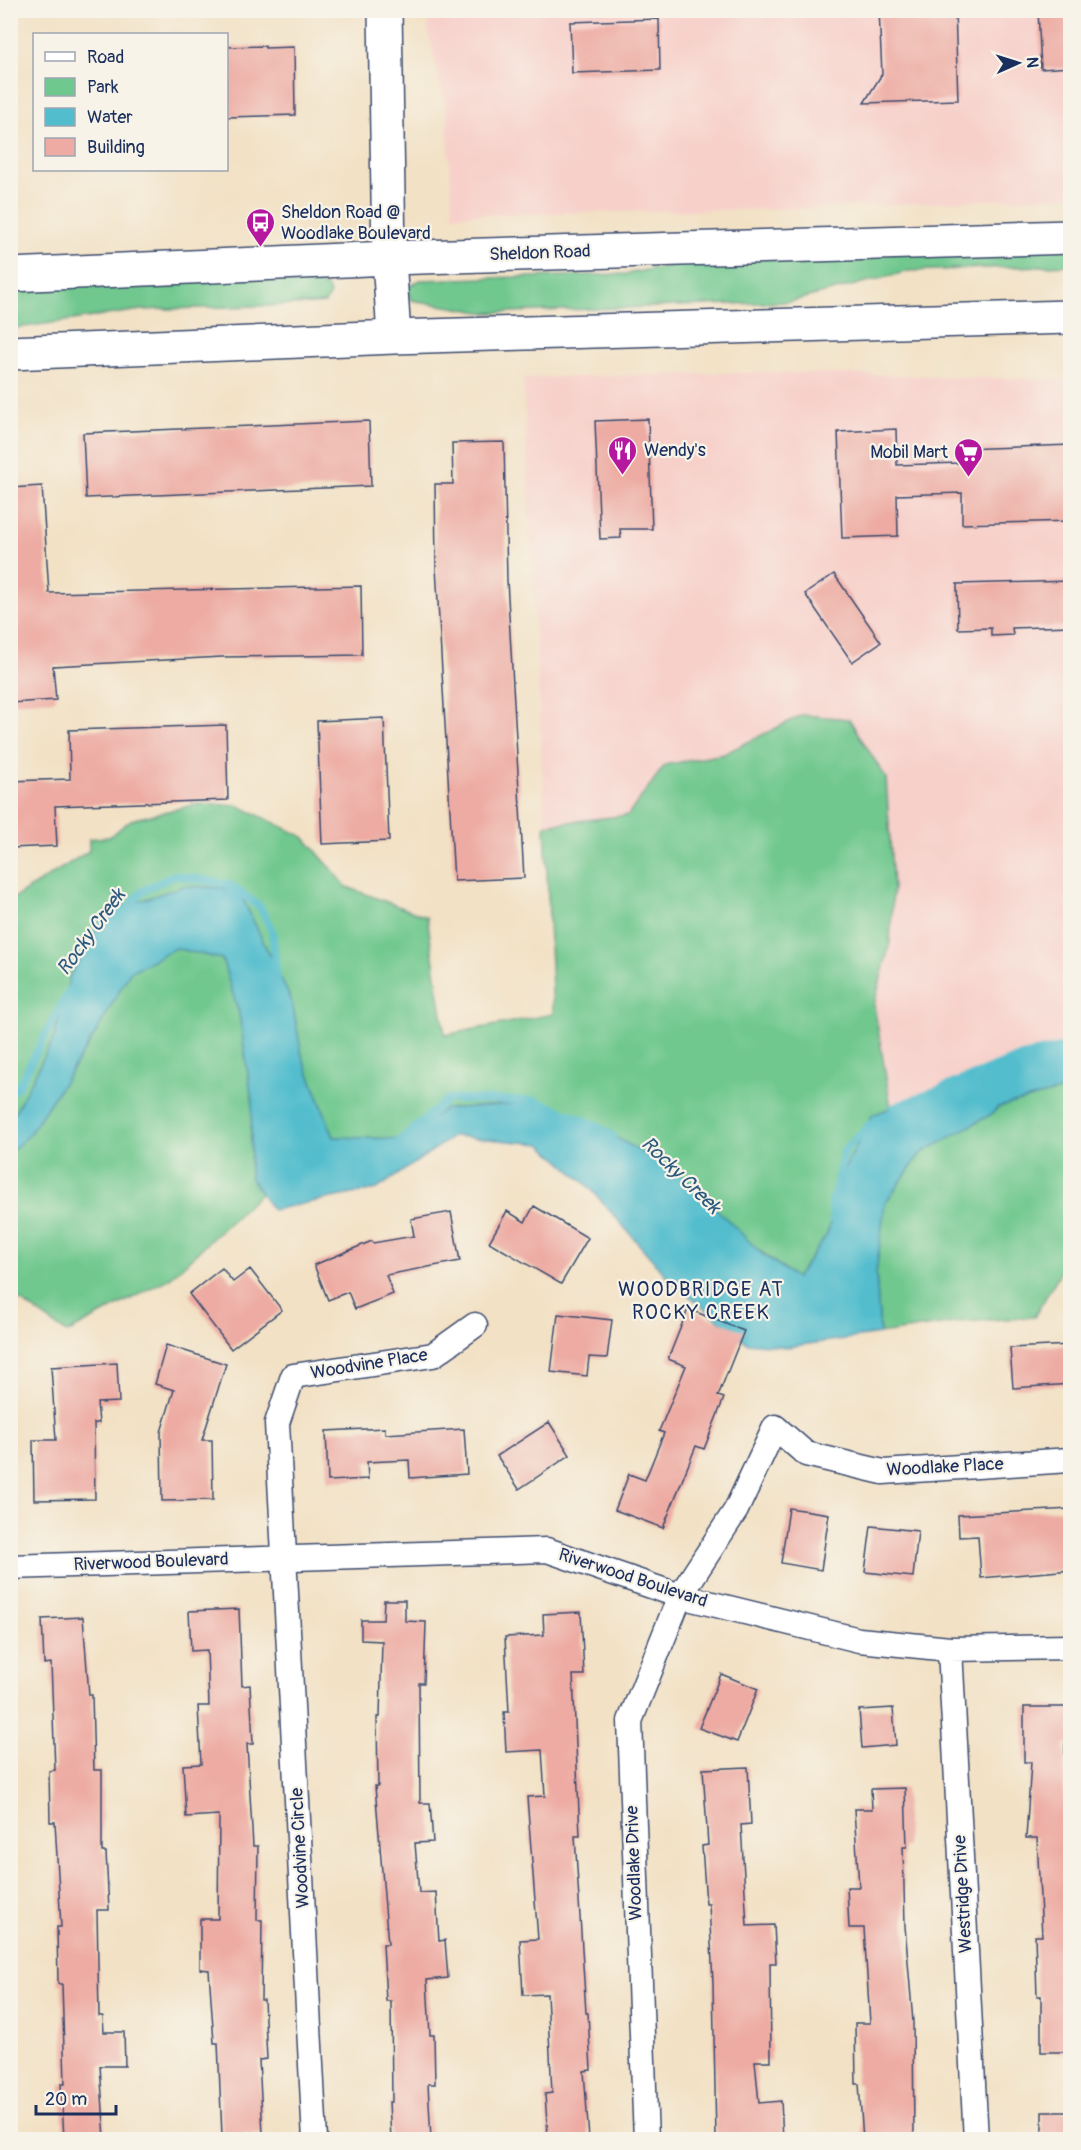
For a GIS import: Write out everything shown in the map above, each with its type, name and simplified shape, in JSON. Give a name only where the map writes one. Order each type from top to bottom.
[{"type":"main road","points":[[385,10],[389,258],[394,338]]},
{"type":"main road","name":"Sheldon Road","points":[[10,275],[389,258],[1071,237]]},
{"type":"main road","points":[[10,353],[394,338],[1071,317]]},
{"type":"street","name":"Woodvine Place","points":[[285,1557],[278,1423],[293,1376],[433,1355],[475,1325]]},
{"type":"street","name":"Woodlake Place","points":[[680,1596],[736,1510],[775,1426],[806,1454],[883,1472],[1071,1460]]},
{"type":"street","name":"Riverwood Boulevard","points":[[10,1567],[547,1550],[680,1596],[859,1640],[950,1649],[1071,1647]]},
{"type":"street","name":"Woodvine Circle","points":[[285,1557],[315,2139]]},
{"type":"street","name":"Woodlake Drive","points":[[646,2139],[630,1721],[680,1596]]},
{"type":"street","name":"Westridge Drive","points":[[950,1649],[976,2139]]},
{"type":"shaded area","points":[[429,10],[1070,11],[1070,196],[818,208],[453,215],[446,107],[428,32]]},
{"type":"shaded area","points":[[773,372],[1070,380],[1070,1045],[1048,1049],[891,1108],[874,1005],[890,942],[893,887],[886,778],[802,715],[724,754],[665,765],[628,815],[545,825],[523,378]]},
{"type":"green space","points":[[1070,247],[1070,265],[909,271],[789,302],[486,313],[411,300],[406,288],[420,280],[625,274],[716,257]]},
{"type":"green space","points":[[269,275],[323,285],[328,288],[330,294],[325,303],[141,310],[11,329],[10,281]]},
{"type":"green space","points":[[802,715],[849,719],[886,778],[893,887],[890,942],[874,1005],[891,1108],[872,1115],[843,1172],[827,1235],[796,1278],[586,1120],[532,1103],[445,1109],[401,1139],[334,1137],[302,1056],[292,1002],[238,889],[70,976],[54,1038],[13,1117],[11,1116],[11,900],[89,851],[89,839],[109,837],[131,820],[197,804],[237,805],[304,837],[347,887],[427,917],[445,1035],[553,1014],[545,825],[628,815],[665,765],[724,754]]},
{"type":"green space","points":[[175,948],[222,959],[239,1013],[252,1101],[250,1176],[261,1193],[170,1278],[67,1333],[11,1294],[10,1151],[28,1136],[94,1036],[130,972]]},
{"type":"green space","points":[[1070,1088],[1070,1256],[1034,1317],[961,1322],[880,1334],[876,1273],[884,1204],[921,1153],[992,1114],[998,1107]]},
{"type":"water","points":[[184,886],[238,889],[292,1002],[302,1056],[334,1137],[401,1139],[445,1109],[532,1103],[586,1120],[683,1176],[761,1253],[796,1278],[827,1235],[843,1172],[872,1115],[1048,1049],[1070,1045],[1070,1088],[998,1107],[992,1114],[921,1153],[885,1203],[876,1273],[880,1334],[787,1347],[747,1343],[670,1280],[591,1189],[541,1144],[454,1136],[377,1189],[272,1210],[250,1177],[252,1101],[239,1013],[222,959],[175,948],[130,972],[94,1036],[28,1136],[11,1151],[11,1116],[54,1038],[70,976],[106,912]]},
{"type":"building","points":[[879,10],[955,10],[958,100],[864,103],[882,74]]},
{"type":"building","points":[[1038,10],[1071,10],[1071,67],[1041,69]]},
{"type":"building","points":[[659,19],[660,70],[572,73],[570,22]]},
{"type":"building","points":[[228,47],[294,47],[295,115],[228,117]]},
{"type":"building","name":"Wendy's","points":[[648,419],[652,529],[620,529],[621,538],[600,539],[595,421]]},
{"type":"building","points":[[369,421],[371,486],[86,498],[83,433]]},
{"type":"building","points":[[896,429],[897,465],[960,463],[960,449],[1071,445],[1071,521],[962,524],[962,493],[897,495],[898,536],[842,538],[838,432]]},
{"type":"building","points":[[504,442],[507,580],[524,878],[454,881],[436,567],[435,484],[453,484],[452,443]]},
{"type":"building","points":[[42,486],[49,593],[361,586],[362,655],[222,657],[53,666],[56,700],[10,703],[10,488]]},
{"type":"building","points":[[834,574],[881,642],[852,662],[805,594]]},
{"type":"building","points":[[1071,581],[1071,626],[1012,628],[1013,635],[991,636],[991,628],[958,629],[957,584]]},
{"type":"building","points":[[384,718],[389,841],[322,844],[317,721]]},
{"type":"building","points":[[226,725],[228,800],[55,806],[57,846],[10,848],[10,781],[70,779],[69,730]]},
{"type":"building","points":[[534,1206],[588,1238],[561,1284],[489,1242],[507,1211],[525,1222]]},
{"type":"building","points":[[451,1212],[460,1261],[386,1275],[393,1294],[355,1309],[348,1292],[328,1300],[314,1265],[372,1241],[373,1243],[414,1236],[411,1219]]},
{"type":"building","points":[[222,1268],[233,1282],[250,1269],[282,1310],[231,1349],[189,1294]]},
{"type":"building","points":[[688,1309],[744,1331],[718,1396],[724,1398],[704,1449],[696,1446],[663,1528],[615,1510],[629,1474],[645,1480],[664,1433],[659,1431],[686,1366],[668,1359]]},
{"type":"building","points":[[558,1314],[612,1320],[607,1358],[589,1357],[587,1376],[551,1372]]},
{"type":"building","points":[[166,1345],[226,1364],[202,1440],[212,1440],[213,1500],[162,1501],[161,1432],[174,1390],[155,1384]]},
{"type":"building","points":[[1071,1345],[1071,1384],[1013,1388],[1010,1348]]},
{"type":"building","points":[[117,1363],[119,1402],[97,1403],[99,1423],[94,1423],[95,1499],[34,1500],[33,1440],[56,1440],[51,1367]]},
{"type":"building","points":[[549,1422],[570,1455],[519,1489],[497,1456]]},
{"type":"building","points":[[385,1428],[385,1434],[464,1429],[467,1474],[410,1478],[409,1460],[367,1462],[368,1479],[328,1481],[326,1431]]},
{"type":"building","points":[[789,1508],[829,1514],[821,1570],[781,1563]]},
{"type":"building","points":[[1071,1509],[1071,1570],[981,1578],[978,1536],[959,1537],[958,1515]]},
{"type":"building","points":[[871,1526],[918,1531],[913,1577],[865,1572]]},
{"type":"building","points":[[384,1600],[405,1600],[405,1621],[426,1622],[424,1683],[419,1683],[420,1803],[430,1803],[433,1842],[415,1843],[419,1893],[436,1892],[439,1941],[445,1940],[448,1978],[427,1980],[430,2035],[434,2035],[435,2084],[428,2084],[431,2139],[391,2139],[389,2102],[392,2102],[391,2001],[386,2001],[383,1944],[388,1944],[375,1786],[378,1786],[377,1717],[380,1717],[382,1641],[361,1640],[361,1620],[383,1620]]},
{"type":"building","points":[[239,1609],[242,1686],[250,1685],[253,1744],[247,1744],[253,1846],[258,1846],[257,1920],[262,1920],[261,2000],[264,2000],[267,2059],[259,2060],[263,2134],[222,2136],[218,2043],[214,2043],[209,1970],[200,1969],[200,1919],[218,1919],[219,1815],[186,1817],[183,1765],[201,1764],[198,1706],[209,1706],[207,1650],[191,1651],[189,1611]]},
{"type":"building","points":[[581,1612],[584,1675],[573,1675],[580,1836],[575,1836],[591,2070],[584,2071],[589,2139],[548,2139],[545,2094],[552,2093],[547,1994],[523,1995],[520,1940],[538,1939],[527,1797],[545,1796],[542,1750],[506,1752],[504,1712],[509,1712],[505,1637],[544,1635],[543,1614]]},
{"type":"building","points":[[83,1617],[89,1695],[92,1695],[94,1770],[102,1770],[102,1852],[106,1852],[109,1910],[97,1910],[99,2016],[103,2016],[104,2032],[124,2032],[125,2066],[100,2066],[105,2139],[64,2139],[61,2084],[65,2084],[62,1984],[58,1984],[57,1927],[61,1927],[55,1822],[50,1822],[49,1771],[55,1770],[51,1663],[44,1664],[42,1619]]},
{"type":"building","points":[[721,1674],[758,1689],[737,1742],[699,1728]]},
{"type":"building","points":[[1024,1707],[1071,1707],[1071,1744],[1065,1744],[1064,1802],[1071,1802],[1071,2052],[1041,2052],[1041,1996],[1037,1996],[1035,1936],[1042,1936],[1037,1838],[1026,1838],[1031,1762],[1024,1762]]},
{"type":"building","points":[[893,1708],[896,1745],[862,1748],[859,1710]]},
{"type":"building","points":[[748,1767],[751,1824],[741,1825],[747,1926],[774,1925],[776,1963],[770,1963],[771,2061],[755,2061],[759,2103],[781,2101],[783,2139],[716,2139],[713,1983],[709,1904],[706,1904],[702,1846],[708,1845],[703,1769]]},
{"type":"building","points":[[905,1788],[907,1847],[903,1847],[905,1926],[913,2022],[914,2139],[863,2139],[859,2084],[856,2084],[855,2023],[870,2023],[864,1928],[849,1928],[847,1887],[859,1887],[854,1809],[872,1809],[871,1789]]},
{"type":"building","points":[[1042,2112],[1071,2112],[1071,2139],[1042,2139]]},
{"type":"waterway","name":"Rocky Creek","points":[[126,911],[141,892],[174,875],[230,885],[260,907],[272,931],[277,979]]},
{"type":"waterway","name":"Rocky Creek","points":[[10,1093],[19,1085],[70,989]]},
{"type":"waterway","name":"Rocky Creek","points":[[893,1108],[1022,1056],[1070,1046]]},
{"type":"waterway","name":"Rocky Creek","points":[[396,1144],[448,1099],[536,1101],[596,1125],[613,1136]]},
{"type":"waterway","name":"Rocky Creek","points":[[833,1221],[832,1204],[844,1151],[871,1123]]},
{"type":"place","name":"Sheldon Road @ Woodlake Boulevard","points":[[260,248]]},
{"type":"place","name":"Wendy's","points":[[623,476]]},
{"type":"place","name":"Mobil Mart","points":[[969,478]]},
{"type":"district","name":"WOODBRIDGE AT ROCKY CREEK","points":[[701,1300]]}]
